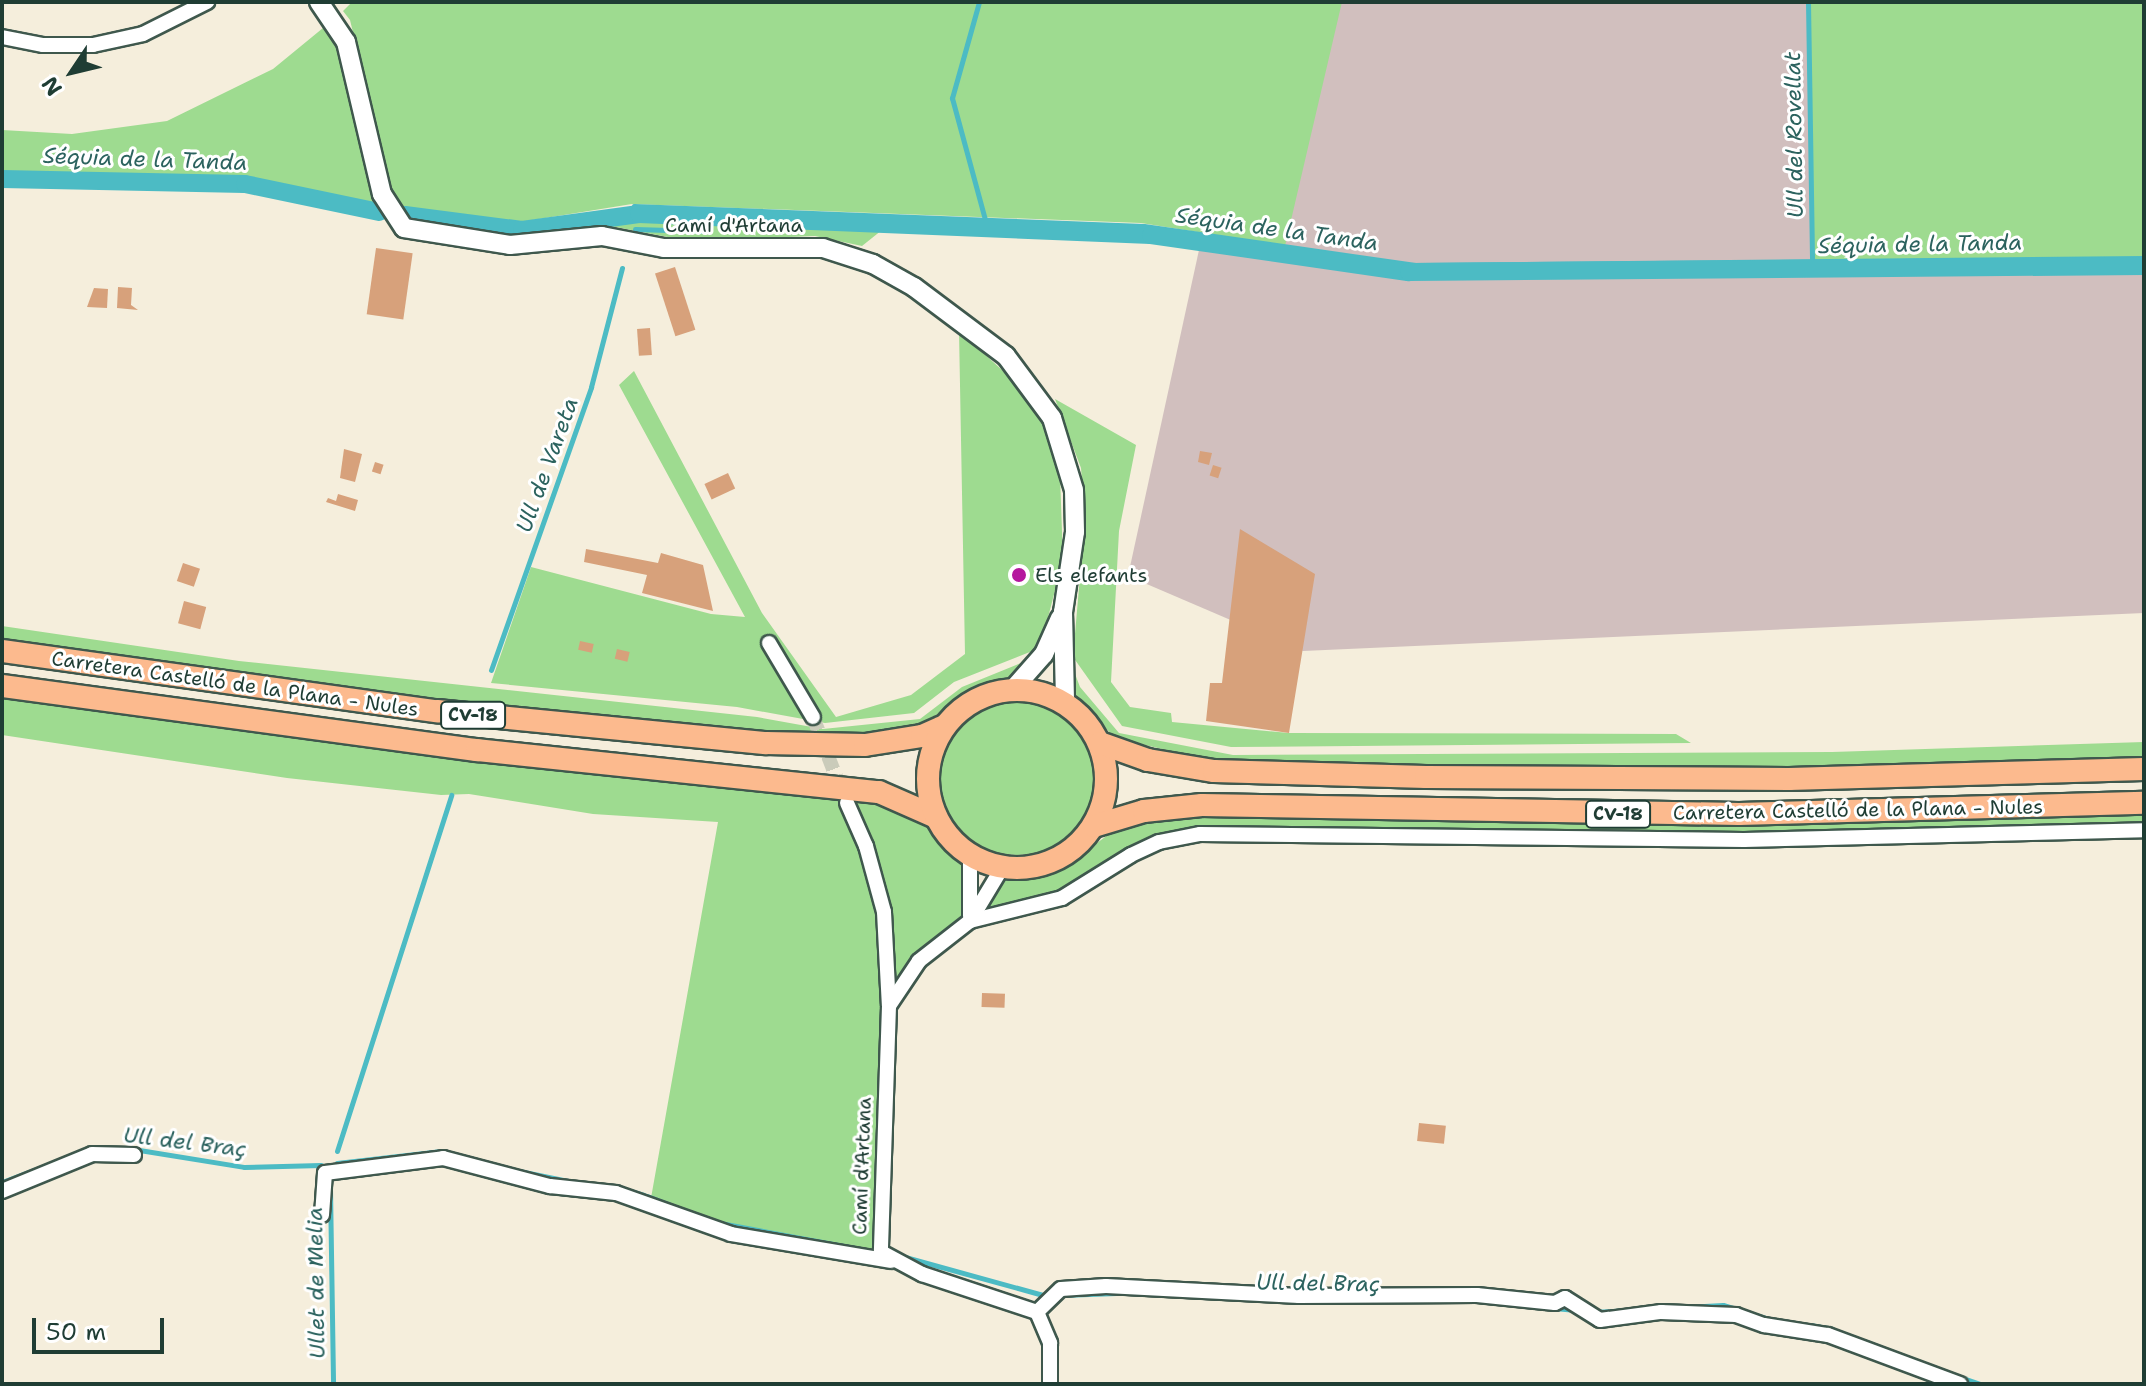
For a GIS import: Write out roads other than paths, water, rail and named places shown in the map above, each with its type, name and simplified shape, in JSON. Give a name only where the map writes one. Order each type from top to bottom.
[{"type":"main road","name":"Carretera Castelló de la Plana - Nules","points":[[2,651],[375,703],[766,743],[865,745],[922,736],[944,726]]},
{"type":"main road","name":"Carretera Castelló de la Plana - Nules","points":[[2,686],[477,750],[879,792],[936,817]]},
{"type":"main road","points":[[1014,688],[1065,703]]},
{"type":"main road","name":"CV-18","points":[[1014,688],[975,699],[944,726],[930,755],[927,786],[936,817],[970,855],[1002,868],[1037,867],[1059,857],[1094,826]]},
{"type":"main road","name":"CV-18","points":[[1065,703],[1100,743]]},
{"type":"main road","points":[[1094,826],[1105,800],[1107,771],[1100,743]]},
{"type":"main road","name":"Carretera Castelló de la Plana - Nules","points":[[1100,743],[1148,760],[1214,771],[1426,777],[1868,778],[2144,769]]},
{"type":"main road","name":"Carretera Castelló de la Plana - Nules","points":[[1094,826],[1144,811],[1202,805],[1682,814],[2144,803]]},
{"type":"street","points":[[2,37],[43,45],[93,45],[143,34],[207,2]]},
{"type":"street","name":"Camí d'Artana","points":[[319,2],[346,42],[382,194],[395,222],[404,228],[510,245],[602,236],[664,248],[823,248],[873,264],[914,287],[1006,356],[1052,418],[1074,490],[1075,532],[1063,612],[1065,703]]},
{"type":"street","name":"Camí d'Artana","points":[[1014,688],[1044,654],[1063,612]]},
{"type":"street","points":[[769,643],[813,717]]},
{"type":"street","points":[[847,803],[866,846],[884,912],[889,1006]]},
{"type":"street","points":[[970,921],[1062,898],[1131,855],[1159,842],[1200,834],[1744,840],[2144,830]]},
{"type":"street","points":[[970,855],[970,921]]},
{"type":"street","points":[[889,1006],[919,961],[970,921],[1002,868]]},
{"type":"street","name":"Camí d'Artana","points":[[889,1006],[881,1252],[894,1261]]},
{"type":"street","points":[[2,1191],[92,1154],[134,1155]]},
{"type":"street","points":[[322,1215],[325,1173],[443,1158],[584,1192],[616,1193],[731,1234],[894,1261],[1037,1312],[1050,1343],[1050,1384]]},
{"type":"street","points":[[1037,1312],[1061,1289],[1106,1286],[1299,1296],[1477,1295],[1555,1303],[1565,1298],[1600,1320],[1661,1312],[1736,1315],[1828,1335],[1960,1384]]},
{"type":"waterway","points":[[979,2],[952,98],[987,227]]},
{"type":"waterway","name":"Ull del Rovellat","points":[[1808,2],[1812,268]]},
{"type":"waterway","name":"Séquia de la Tanda","points":[[2,179],[245,184],[379,212]]},
{"type":"waterway","points":[[632,215],[634,206],[1144,226],[1415,265],[2144,258]]},
{"type":"waterway","name":"Séquia de la Tanda","points":[[405,215],[522,230],[639,214],[1151,235],[1409,272],[2144,266]]},
{"type":"waterway","name":"Ull de Vareta","points":[[635,229],[701,231],[701,216]]},
{"type":"waterway","name":"Ull de Vareta","points":[[491,670],[591,387],[622,268]]},
{"type":"waterway","name":"Ull de Vareta","points":[[337,1151],[451,795]]},
{"type":"waterway","name":"Ull del Braç","points":[[133,1149],[244,1167],[321,1165]]},
{"type":"waterway","name":"Ull del Braç","points":[[337,1163],[441,1151],[478,1160]]},
{"type":"waterway","name":"Ull del Braç","points":[[2,1182],[68,1157]]},
{"type":"waterway","name":"Ull del Braç","points":[[519,1171],[568,1181]]},
{"type":"waterway","name":"Ull del Braç","points":[[613,1186],[644,1195]]},
{"type":"waterway","name":"Ullet de Melia","points":[[330,1189],[333,1384]]},
{"type":"waterway","name":"Ull del Braç","points":[[647,1196],[691,1213]]},
{"type":"waterway","name":"Ull del Braç","points":[[720,1223],[866,1250]]},
{"type":"waterway","name":"Ull del Braç","points":[[905,1257],[1043,1295]]},
{"type":"waterway","name":"Ull del Braç","points":[[1062,1295],[1116,1293]]},
{"type":"waterway","name":"Ull del Braç","points":[[1594,1312],[1723,1305],[1772,1320]]},
{"type":"waterway","name":"Ull del Braç","points":[[1554,1308],[1576,1310]]},
{"type":"waterway","name":"Ull del Braç","points":[[1810,1325],[1832,1329]]},
{"type":"waterway","name":"Ull del Braç","points":[[1864,1341],[1925,1364]]},
{"type":"waterway","name":"Ull del Braç","points":[[1957,1376],[1980,1384]]},
{"type":"tunnel","points":[[813,717],[842,792]]},
{"type":"place","name":"Els elefants","points":[[1019,575]]}]
